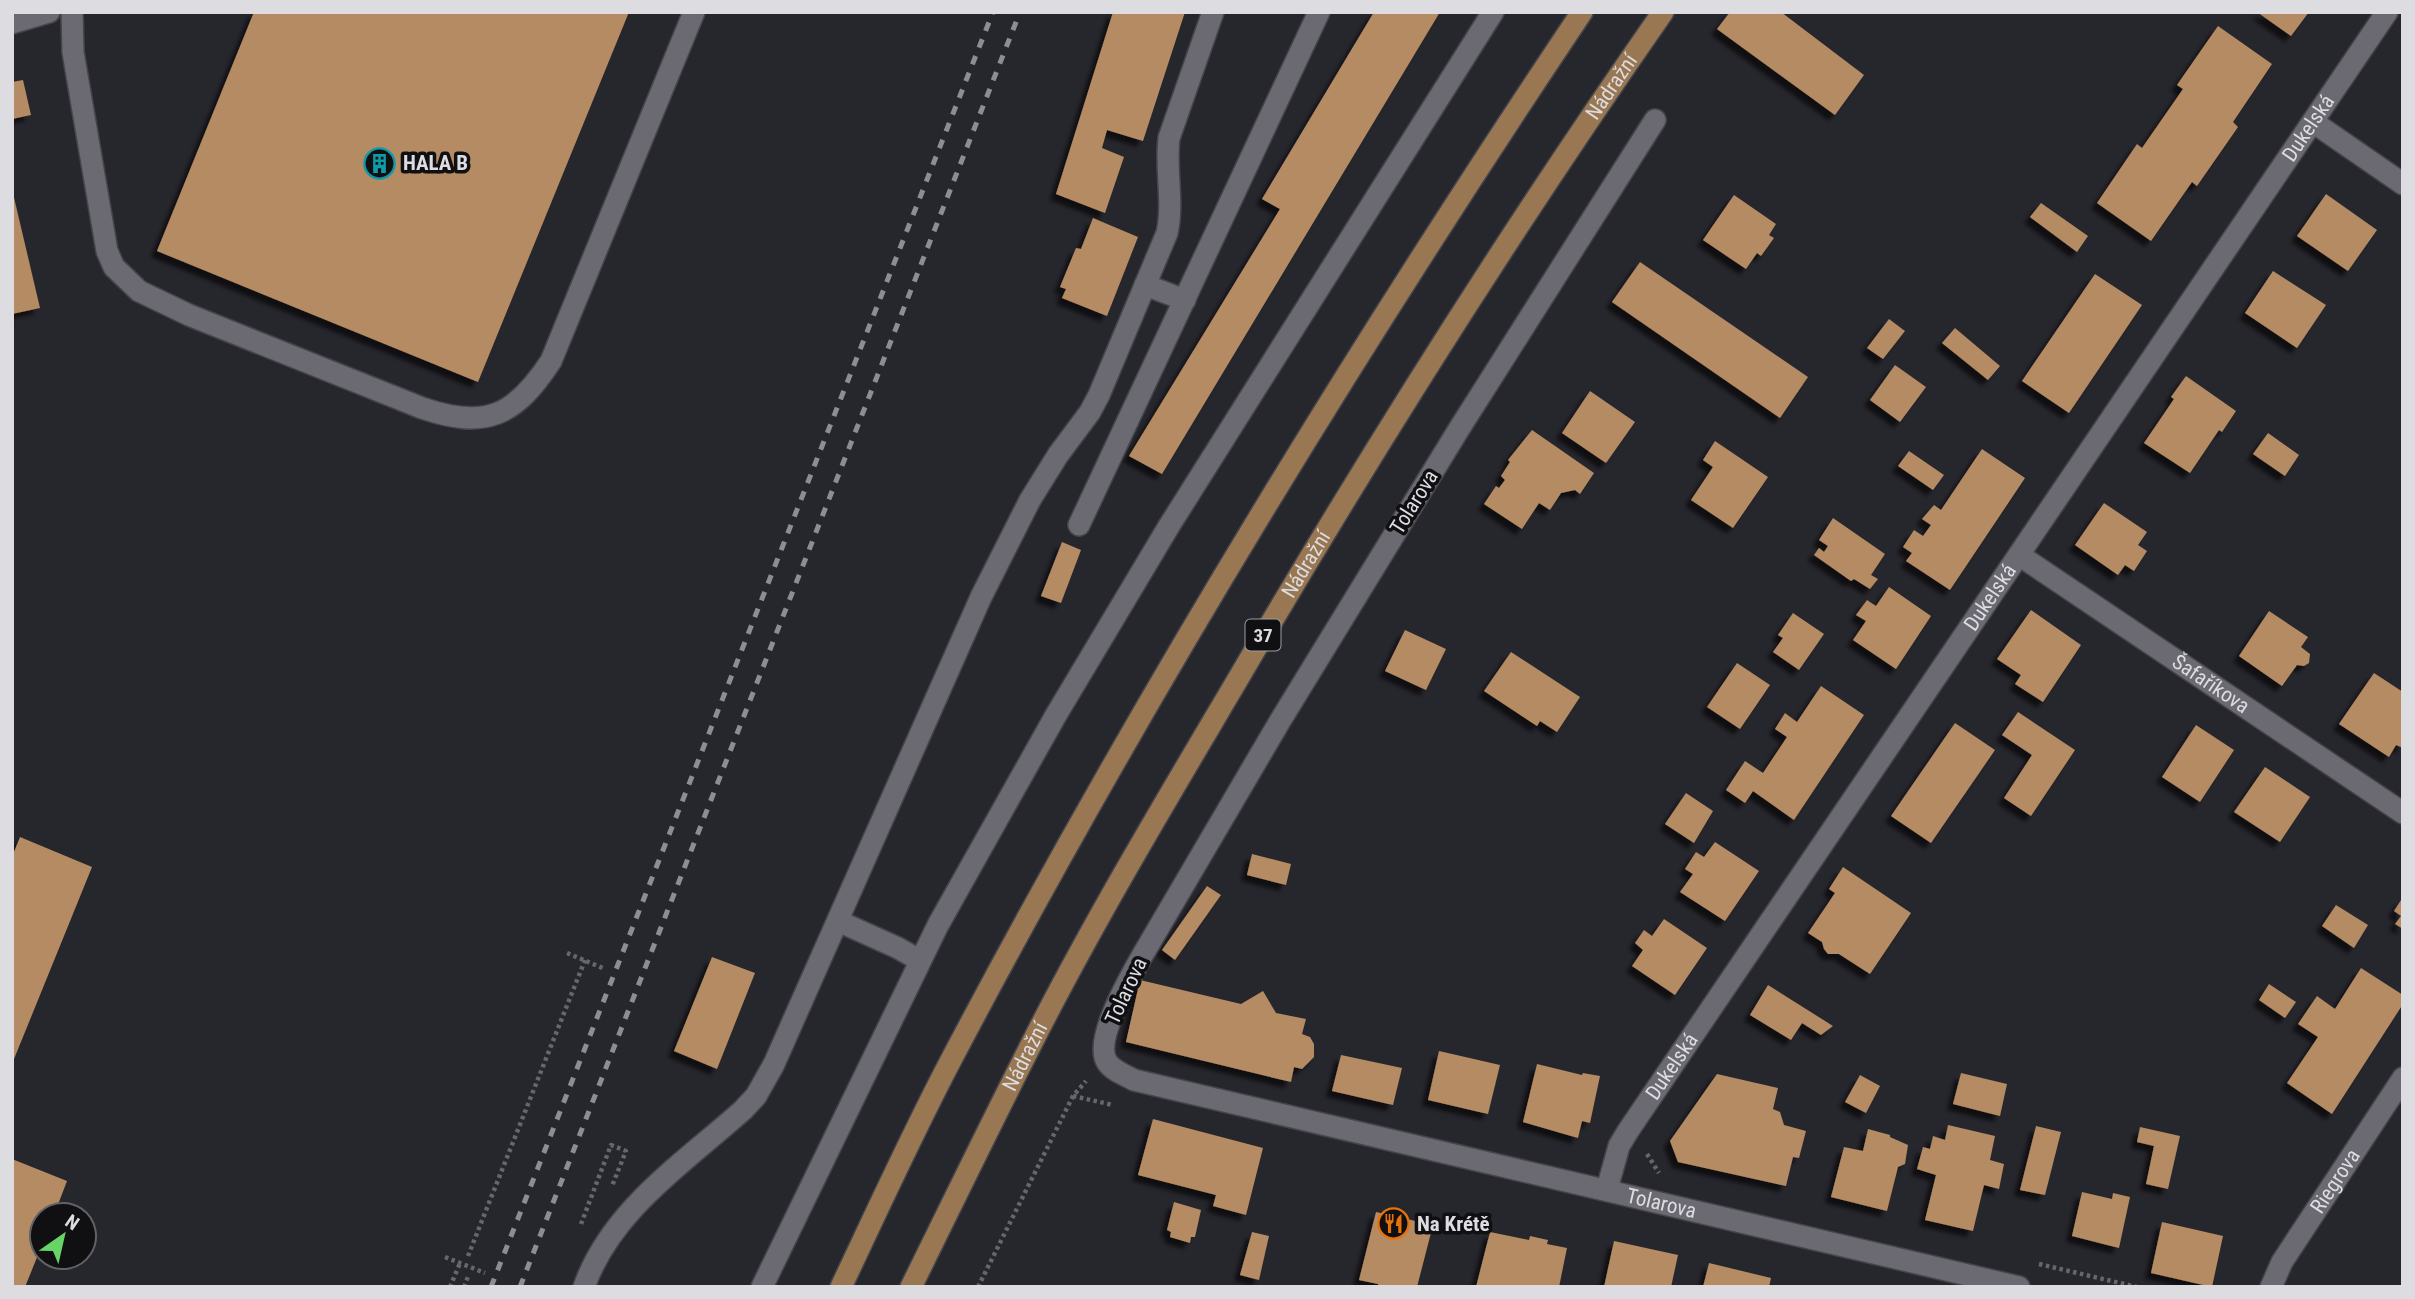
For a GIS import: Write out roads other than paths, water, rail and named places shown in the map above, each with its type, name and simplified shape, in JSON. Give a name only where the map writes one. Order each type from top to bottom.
[{"type":"main road","points":[[841,1287],[949,1063],[1063,853],[1142,715],[1256,522],[1536,80],[1582,12]]},
{"type":"main road","name":"Nádražní","points":[[911,1287],[1056,998],[1139,847],[1293,584],[1479,285],[1579,132],[1663,12]]},
{"type":"street","points":[[12,23],[49,12]]},
{"type":"street","points":[[72,12],[73,52],[107,251],[114,267],[127,281],[139,291],[189,315],[409,403],[449,417],[471,418],[508,410],[535,386],[551,361],[694,12]]},
{"type":"street","points":[[584,1287],[601,1251],[623,1219],[639,1201],[743,1110],[756,1096],[774,1064],[981,597],[1030,500],[1099,395],[1146,285],[1171,216],[1167,151],[1169,138],[1213,12]]},
{"type":"street","points":[[1079,525],[1320,12]]},
{"type":"street","points":[[762,1287],[919,960],[1056,715],[1169,526],[1493,12]]},
{"type":"street","name":"Dukelská","points":[[1607,1189],[1619,1146],[1628,1131],[2387,12]]},
{"type":"street","name":"Tolarova","points":[[1655,121],[1459,429],[1280,721],[1142,956],[1124,989],[1106,1034],[1105,1060],[1110,1066],[1134,1080],[2019,1287]]},
{"type":"street","points":[[2313,122],[2403,184]]},
{"type":"street","points":[[1146,285],[1185,300]]},
{"type":"street","name":"Šafaříkova","points":[[2019,555],[2403,813]]},
{"type":"street","points":[[838,921],[919,960]]},
{"type":"street","name":"Riegrova","points":[[2271,1287],[2282,1262],[2403,1078]]},
{"type":"railway","points":[[491,1287],[993,12]]},
{"type":"railway","points":[[520,1287],[1020,12]]},
{"type":"place","name":"HALA B","points":[[380,163]]},
{"type":"place","name":"Na Krétě","points":[[1394,1224]]}]
